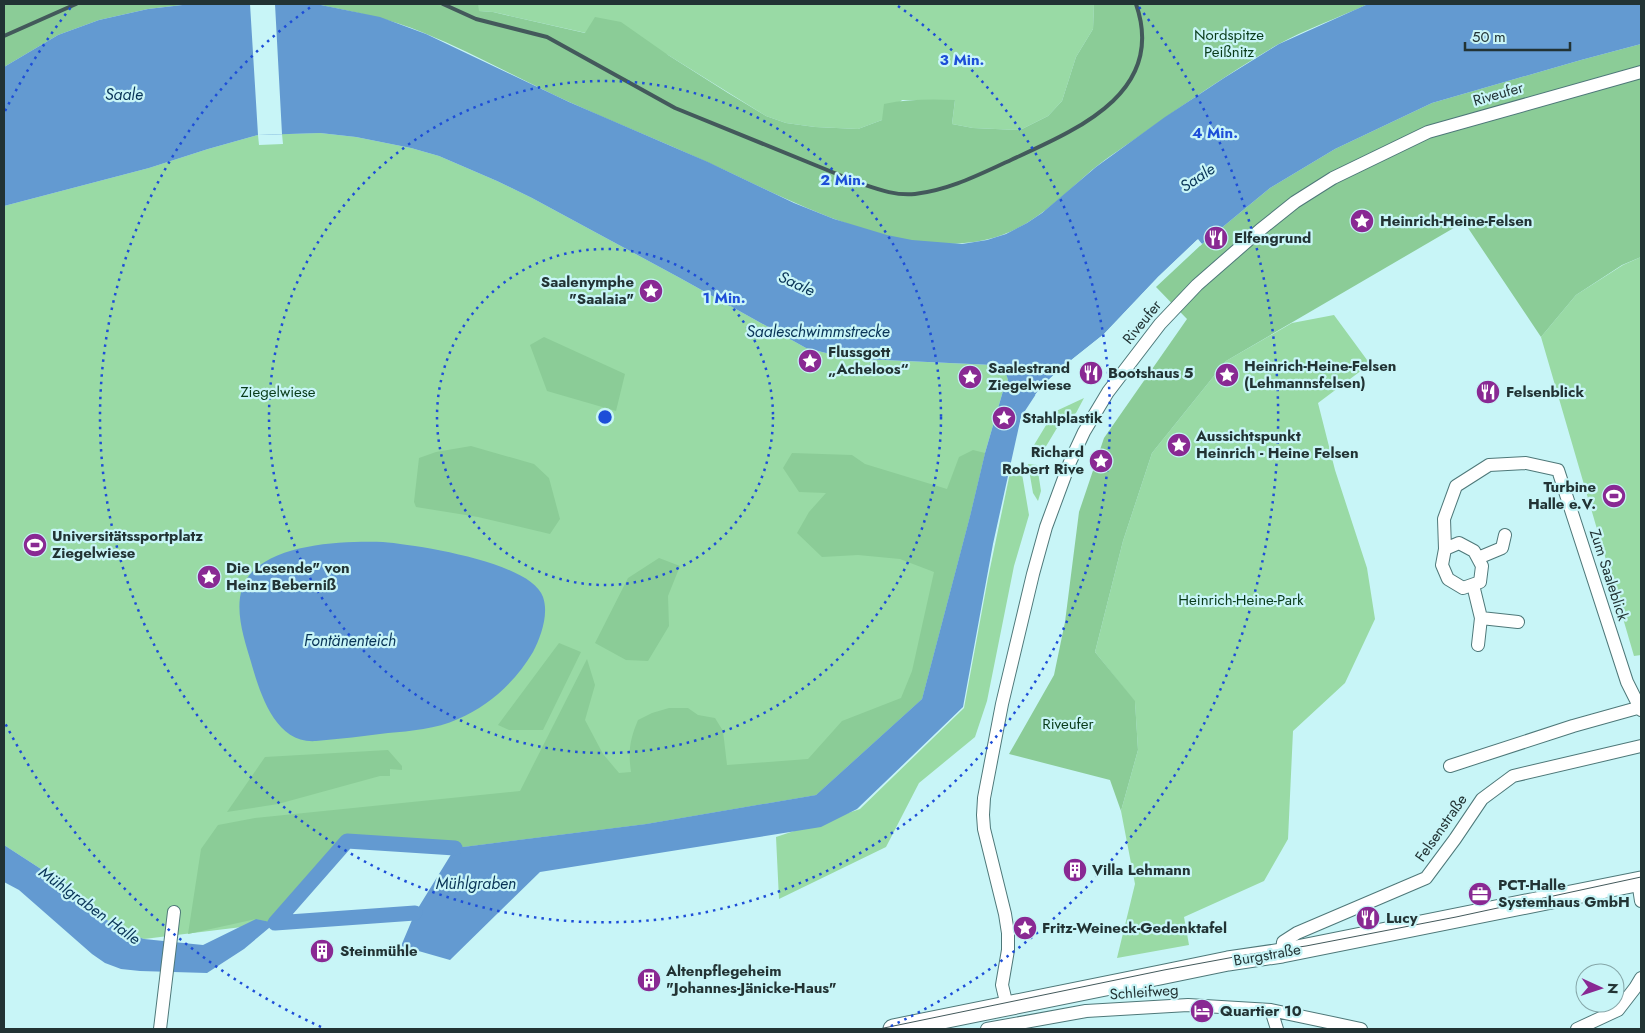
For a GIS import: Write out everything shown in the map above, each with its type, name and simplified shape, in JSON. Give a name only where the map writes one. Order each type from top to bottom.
[{"type":"street","name":"Riveufer","points":[[1006,1006],[1002,986],[1008,950],[1008,933],[984,829],[984,798],[1002,704],[1046,527],[1070,462],[1084,432],[1108,392],[1160,324],[1197,285],[1295,202],[1333,178],[1428,132],[1641,72]]},
{"type":"street","name":"Zum Saaleblick","points":[[1472,585],[1463,588],[1448,579],[1442,565],[1445,548],[1444,518],[1456,486],[1489,465],[1526,463],[1558,470],[1627,682],[1641,708]]},
{"type":"street","points":[[1478,558],[1502,548],[1505,535]]},
{"type":"street","points":[[1445,548],[1459,542],[1474,551],[1482,566],[1480,582],[1472,585],[1481,618],[1478,645]]},
{"type":"street","points":[[1481,618],[1518,622]]},
{"type":"street","points":[[1450,766],[1573,726],[1641,708]]},
{"type":"street","name":"Felsenstraße","points":[[1282,953],[1283,942],[1297,933],[1426,878],[1482,799],[1513,776],[1641,746]]},
{"type":"street","name":"Burgstraße","points":[[894,1029],[1640,881]]},
{"type":"street","points":[[1640,881],[1641,901]]},
{"type":"street","points":[[160,1029],[174,912]]},
{"type":"street","points":[[1577,1029],[1618,1010],[1641,978]]},
{"type":"street","name":"Schleifweg","points":[[987,1029],[1086,1012],[1188,1005],[1271,1010],[1361,1029]]},
{"type":"street","points":[[1271,1010],[1278,1029]]},
{"type":"green space","points":[[4,4],[191,4],[148,9],[99,20],[58,35],[4,67]]},
{"type":"green space","name":"Nordspitze Peißnitz","points":[[316,4],[478,4],[479,11],[493,12],[585,33],[595,17],[621,22],[668,55],[728,93],[766,116],[786,123],[815,127],[858,129],[882,120],[884,104],[910,100],[955,100],[952,124],[973,128],[1020,130],[1048,116],[1062,101],[1076,57],[1093,29],[1094,4],[1368,4],[1288,39],[1227,76],[1105,160],[1050,207],[1027,223],[1002,235],[966,243],[928,243],[890,236],[851,225],[813,210],[567,101],[424,33],[384,19]]},
{"type":"green space","points":[[478,4],[1094,4],[1093,29],[1076,57],[1062,101],[1048,116],[1020,130],[973,128],[952,124],[955,100],[902,100],[882,120],[858,129],[815,127],[786,123],[766,116],[668,55],[586,33],[493,12],[478,11]]},
{"type":"green space","points":[[1641,44],[1641,257],[1622,265],[1576,295],[1541,337],[1464,222],[1226,361],[1152,453],[1123,541],[1095,652],[1135,701],[1138,750],[1121,811],[1110,780],[1009,754],[1054,675],[1065,622],[1079,512],[1104,438],[1187,319],[1156,287],[1202,244],[1270,188],[1335,149],[1432,103]]},
{"type":"green space","name":"Ziegelwiese","points":[[320,133],[356,137],[411,148],[439,156],[497,181],[532,198],[806,348],[861,359],[993,365],[1005,369],[1008,380],[985,453],[922,699],[816,795],[646,824],[455,848],[347,841],[275,923],[144,939],[124,932],[100,915],[81,895],[4,845],[4,206],[149,168],[258,135],[259,145],[283,144],[282,134]]},
{"type":"green space","name":"Turbine Halle e.V.","points":[[1641,257],[1641,655],[1634,656],[1541,337],[1576,295],[1623,265]]},
{"type":"green space","name":"Heinrich-Heine-Park","points":[[1334,315],[1370,364],[1318,403],[1335,470],[1367,568],[1375,619],[1345,683],[1293,731],[1288,839],[1264,881],[1184,917],[1189,945],[1117,958],[1135,884],[1121,811],[1138,750],[1135,702],[1095,652],[1123,541],[1152,453],[1226,361],[1292,323]]},
{"type":"green space","points":[[544,337],[625,374],[616,411],[547,391],[530,345]]},
{"type":"green space","points":[[1084,398],[1076,413],[1060,423],[1042,453],[1031,450],[1054,412]]},
{"type":"green space","points":[[471,446],[534,464],[549,478],[560,519],[550,534],[478,517],[416,507],[414,502],[419,458],[436,452]]},
{"type":"green space","points":[[973,450],[985,453],[922,699],[816,795],[646,824],[455,848],[347,841],[275,923],[256,919],[188,934],[201,849],[218,825],[255,818],[520,791],[587,659],[595,685],[585,720],[603,754],[619,773],[631,772],[630,745],[638,720],[669,708],[688,708],[698,715],[715,718],[723,731],[727,765],[808,759],[842,721],[901,698],[912,671],[934,572],[900,559],[858,555],[822,557],[797,533],[809,512],[826,493],[799,492],[783,468],[792,453],[852,455],[865,464],[947,489],[959,457]]},
{"type":"green space","points":[[1028,464],[1037,465],[1041,491],[1038,501],[1033,493]]},
{"type":"green space","points":[[1011,468],[1021,468],[1029,515],[1014,566],[987,701],[975,737],[919,783],[886,847],[779,899],[776,837],[860,809],[964,708]]},
{"type":"green space","points":[[659,558],[680,566],[668,596],[669,626],[648,661],[626,660],[595,643],[628,578]]},
{"type":"green space","points":[[559,643],[581,652],[543,730],[509,730],[498,725]]},
{"type":"green space","points":[[388,750],[402,766],[402,770],[390,769],[390,776],[380,776],[278,804],[227,812],[265,757]]},
{"type":"water","points":[[191,4],[316,4],[380,17],[426,34],[569,102],[708,162],[794,203],[834,219],[887,235],[912,240],[962,244],[987,240],[1006,234],[1027,223],[1042,213],[1096,167],[1165,117],[1224,78],[1279,44],[1368,4],[1641,4],[1641,44],[1432,103],[1335,149],[1270,188],[1202,244],[1197,240],[1158,277],[1104,334],[1060,369],[1040,388],[1021,417],[993,544],[963,707],[857,809],[821,827],[540,872],[450,960],[401,946],[415,913],[455,848],[646,824],[816,795],[922,699],[985,453],[1008,380],[1005,370],[993,365],[862,359],[806,348],[532,198],[497,181],[439,156],[411,148],[356,137],[320,133],[258,135],[149,168],[4,206],[4,67],[58,35],[99,20],[148,9]]},
{"type":"water","name":"Fontänenteich","points":[[383,542],[445,551],[496,565],[518,574],[534,585],[543,597],[545,618],[539,639],[526,663],[510,683],[491,700],[458,719],[441,725],[414,730],[316,741],[302,740],[290,734],[280,725],[272,714],[259,688],[240,616],[239,604],[245,582],[252,572],[264,562],[296,550],[332,543]]},
{"type":"water","name":"Mühlgraben Halle","points":[[4,845],[81,895],[100,915],[124,932],[144,939],[203,945],[256,919],[275,923],[244,949],[207,973],[121,969],[105,963],[92,954],[19,890],[4,882]]},
{"type":"pier","points":[[250,4],[275,4],[282,134],[258,135]]},
{"type":"pier","points":[[1198,239],[1202,244],[1200,246],[1198,243],[1159,278],[1106,335],[1061,371],[1037,396],[1035,395],[1060,369],[1104,334],[1158,277]]},
{"type":"waterway","name":"Mühlgraben","points":[[275,923],[347,841],[455,848]]},
{"type":"waterway","name":"Mühlgraben","points":[[275,923],[415,913]]},
{"type":"tram line","points":[[879,1029],[1164,970],[1306,946],[1456,917],[1641,877]]},
{"type":"railway","points":[[4,36],[76,4]]},
{"type":"railway","points":[[443,4],[476,19],[547,37],[675,108],[859,183],[886,192],[900,194],[928,192],[976,176],[1062,135],[1087,121],[1110,104],[1127,85],[1139,62],[1142,35],[1136,4]]},
{"type":"place","name":"Heinrich-Heine-Felsen","points":[[1362,221]]},
{"type":"place","name":"Elfengrund","points":[[1216,238]]},
{"type":"place","name":"Saalenymphe \"Saalaia\"","points":[[651,291]]},
{"type":"place","name":"Flussgott „Acheloos“","points":[[810,361]]},
{"type":"place","name":"Bootshaus 5","points":[[1091,373]]},
{"type":"place","name":"Heinrich-Heine-Felsen (Lehmannsfelsen)","points":[[1227,375]]},
{"type":"place","name":"Saalestrand Ziegelwiese","points":[[970,377]]},
{"type":"place","name":"Felsenblick","points":[[1488,392]]},
{"type":"place","name":"Stahlplastik","points":[[1004,418]]},
{"type":"place","name":"Aussichtspunkt Heinrich - Heine Felsen","points":[[1179,445]]},
{"type":"place","name":"Richard Robert Rive","points":[[1101,461]]},
{"type":"place","name":"Turbine Halle e.V.","points":[[1614,496]]},
{"type":"place","name":"Universitätssportplatz Ziegelwiese","points":[[35,545]]},
{"type":"place","name":"Die Lesende\" von Heinz Beberniß","points":[[209,577]]},
{"type":"place","name":"Villa Lehmann","points":[[1075,870]]},
{"type":"place","name":"PCT-Halle Systemhaus GmbH","points":[[1480,894]]},
{"type":"place","name":"Lucy","points":[[1368,918]]},
{"type":"place","name":"Fritz-Weineck-Gedenktafel","points":[[1025,928]]},
{"type":"place","name":"Steinmühle","points":[[322,951]]},
{"type":"place","name":"Altenpflegeheim \"Johannes-Jänicke-Haus\"","points":[[649,980]]},
{"type":"place","name":"Quartier 10","points":[[1202,1011]]},
{"type":"water label","name":"Saale","points":[[124,94]]},
{"type":"water label","name":"Saale","points":[[1197,177]]},
{"type":"water label","name":"Saale","points":[[797,283]]},
{"type":"water label","name":"Saaleschwimmstrecke","points":[[818,331]]}]
